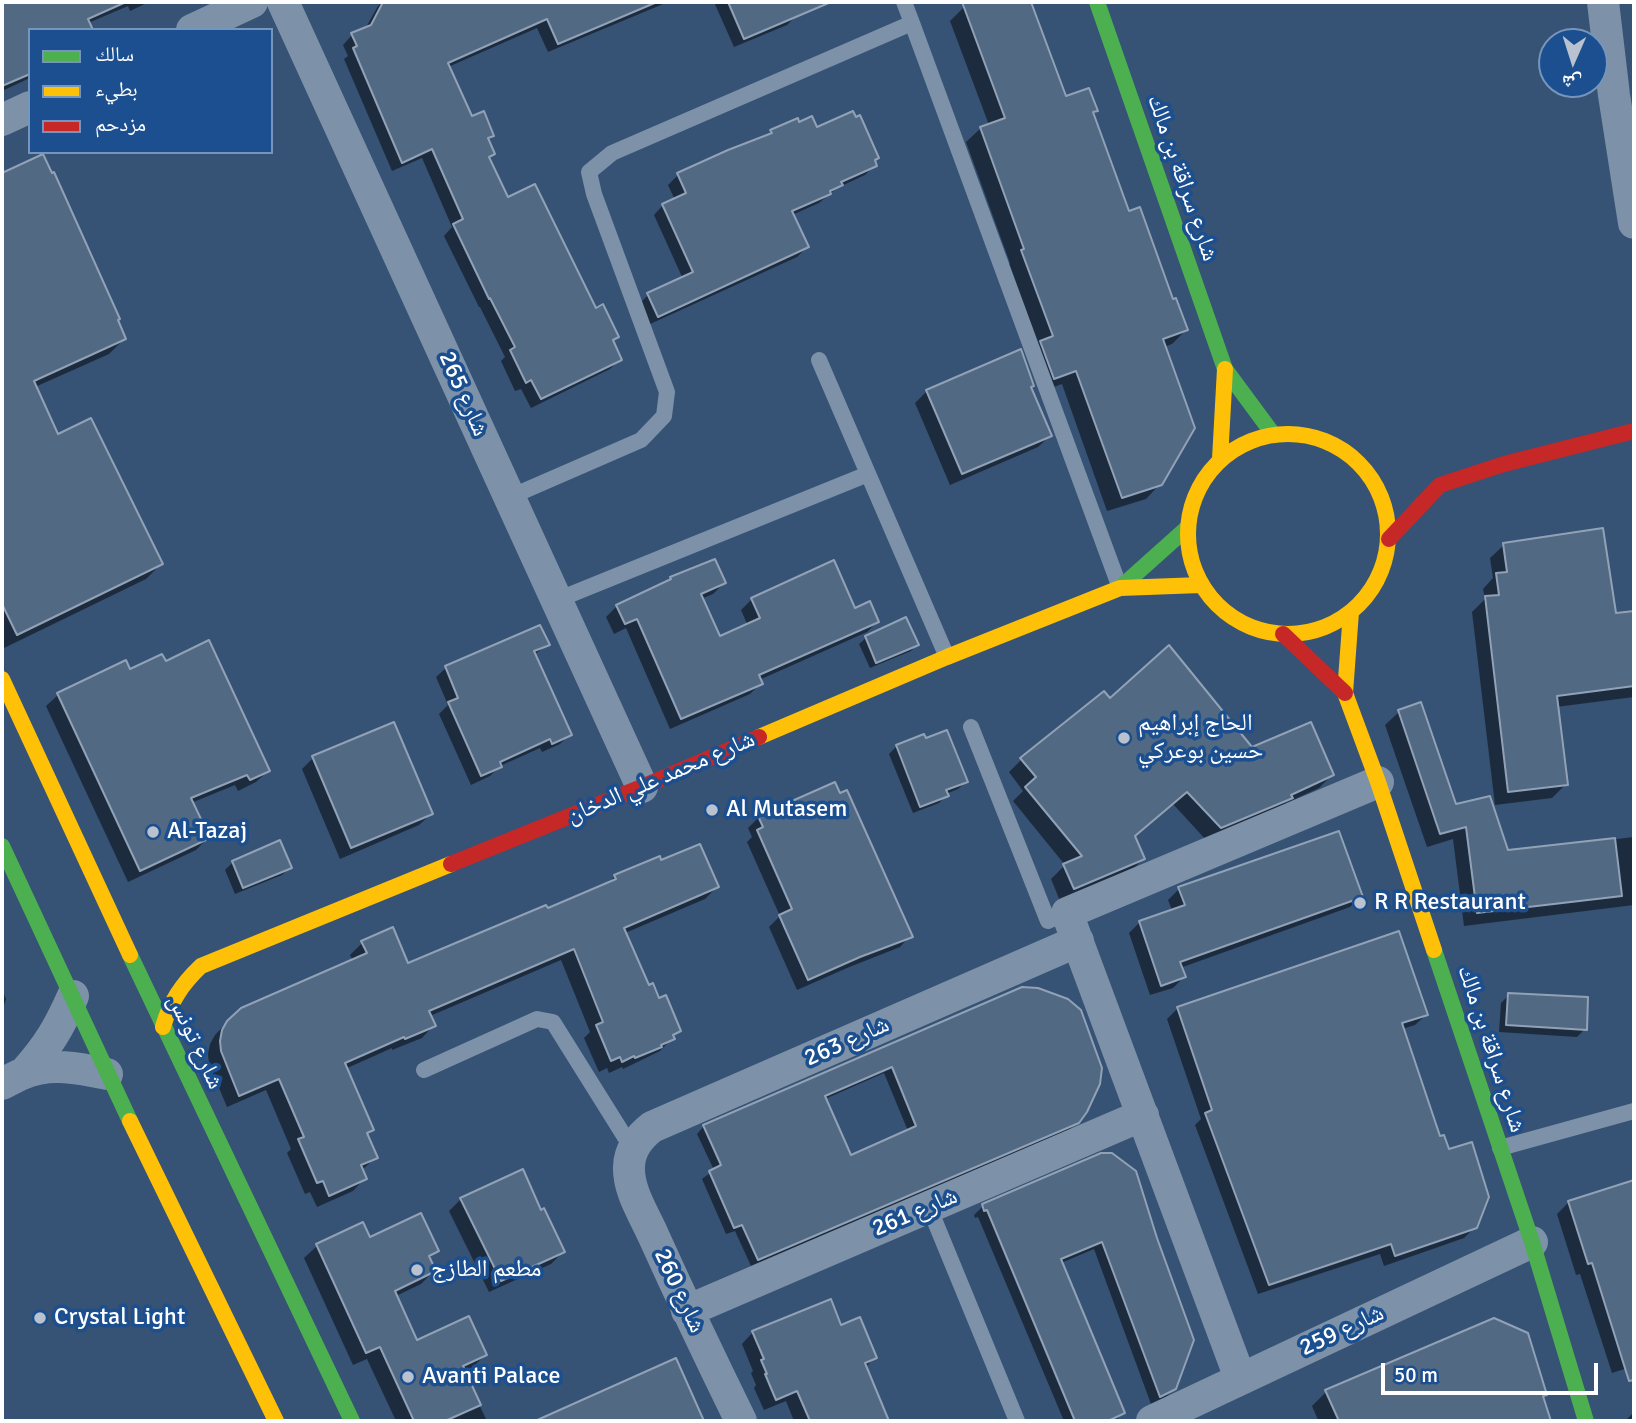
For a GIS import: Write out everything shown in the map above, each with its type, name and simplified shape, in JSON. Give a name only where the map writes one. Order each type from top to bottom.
[{"type":"street","points":[[196,28],[252,2]]},
{"type":"street","name":"شارع 265","points":[[283,2],[642,788]]},
{"type":"street","name":"شارع سراقة بن مالك","points":[[1097,2],[1225,369],[1273,434]]},
{"type":"street","points":[[1603,2],[1624,94],[1634,223]]},
{"type":"street","points":[[2,120],[28,108]]},
{"type":"street","name":"شارع سراقة بن مالك","points":[[1220,460],[1225,369]]},
{"type":"street","points":[[1389,539],[1434,484],[1634,431]]},
{"type":"street","points":[[1273,434],[1313,436],[1349,453],[1375,483],[1384,501],[1388,520],[1386,558],[1380,577],[1369,594],[1340,620],[1303,633],[1263,631],[1227,614],[1201,584],[1188,548],[1187,528],[1191,509],[1207,474],[1236,448],[1253,439],[1273,434]]},
{"type":"street","points":[[1366,471],[1391,476]]},
{"type":"street","name":"شارع محمد علي الدخان","points":[[1119,589],[1187,528]]},
{"type":"street","name":"شارع محمد علي الدخان","points":[[163,1027],[176,993],[187,978],[201,966],[642,788],[947,657],[1119,589],[1201,584]]},
{"type":"street","name":"شارع سراقة بن مالك","points":[[1351,612],[1345,694],[1378,782],[1532,1242],[1586,1421]]},
{"type":"street","name":"شارع سراقة بن مالك","points":[[1283,634],[1345,694]]},
{"type":"street","name":"شارع تونس","points":[[2,680],[163,1027],[352,1421]]},
{"type":"street","name":"شارع 263","points":[[631,1154],[644,1133],[652,1128],[1378,782]]},
{"type":"street","points":[[2,846],[107,1074],[276,1421]]},
{"type":"street","points":[[1072,927],[1240,1378]]},
{"type":"street","points":[[133,962],[149,964]]},
{"type":"street","name":"شارع محمد علي الدخان","points":[[175,966],[201,966]]},
{"type":"street","points":[[13,1078],[45,1050],[61,1024],[72,996]]},
{"type":"street","points":[[13,1078],[52,1068],[80,1068],[107,1074]]},
{"type":"street","name":"شارع 261","points":[[687,1311],[1143,1115]]},
{"type":"street","name":"شارع 260","points":[[631,1154],[629,1173],[634,1192],[687,1311],[741,1421]]},
{"type":"street","name":"شارع 259","points":[[1152,1421],[1532,1242]]},
{"type":"lane","points":[[904,2],[1119,589]]},
{"type":"lane","points":[[510,497],[641,440],[664,416],[667,392],[594,194],[589,172],[612,153],[912,23]]},
{"type":"lane","points":[[819,360],[947,657]]},
{"type":"lane","points":[[557,600],[868,474]]},
{"type":"lane","points":[[971,727],[1048,921],[1072,927]]},
{"type":"lane","points":[[425,1070],[537,1019],[553,1022],[631,1154]]},
{"type":"lane","points":[[1500,1148],[1634,1111]]},
{"type":"lane","points":[[929,1207],[1017,1421]]},
{"type":"lane","points":[[262,1393],[265,1421]]},
{"type":"building","points":[[2,2],[126,2],[88,19],[92,28],[28,28],[28,75],[2,86]]},
{"type":"building","points":[[383,2],[657,2],[558,44],[547,19],[448,63],[472,116],[484,111],[494,136],[488,138],[495,154],[489,157],[508,197],[535,184],[596,308],[603,304],[619,337],[613,340],[622,360],[541,399],[531,380],[526,383],[510,350],[515,347],[453,224],[463,219],[432,149],[402,163],[353,48],[357,46],[351,33],[371,25]]},
{"type":"building","points":[[728,2],[831,2],[744,39]]},
{"type":"building","points":[[962,2],[1031,2],[1066,96],[1089,88],[1098,111],[1093,112],[1129,211],[1140,207],[1173,299],[1176,298],[1188,330],[1163,339],[1195,428],[1162,485],[1122,498],[1076,371],[1054,379],[1040,341],[1053,336],[980,127],[1005,118]]},
{"type":"building","points":[[853,111],[856,117],[860,115],[879,158],[875,160],[877,166],[841,182],[843,185],[830,191],[831,194],[792,211],[809,247],[658,317],[647,293],[693,272],[662,204],[686,193],[677,173],[772,133],[770,130],[798,118],[799,122],[812,116],[817,127]]},
{"type":"building","points":[[43,154],[52,173],[54,172],[120,319],[118,320],[126,339],[34,381],[58,434],[91,418],[163,564],[17,635],[2,604],[2,173]]},
{"type":"building","points":[[1021,349],[1034,386],[1031,387],[1052,436],[962,474],[926,390]]},
{"type":"building","points":[[1603,528],[1616,613],[1634,611],[1634,686],[1557,696],[1568,785],[1508,792],[1485,596],[1499,595],[1496,573],[1507,572],[1503,543]]},
{"type":"building","points":[[715,559],[726,583],[701,594],[720,636],[760,618],[751,598],[834,560],[855,608],[870,601],[879,622],[759,675],[763,684],[681,719],[637,619],[625,624],[616,605],[671,579],[670,577]]},
{"type":"building","points":[[906,617],[919,645],[876,663],[865,636]]},
{"type":"building","points":[[540,625],[550,645],[534,651],[572,735],[552,744],[550,739],[500,762],[502,767],[481,776],[448,702],[458,698],[445,666]]},
{"type":"building","points":[[209,640],[270,771],[250,780],[247,775],[191,798],[210,838],[140,871],[57,693],[126,660],[130,669],[162,654],[166,661]]},
{"type":"building","points":[[1169,645],[1252,747],[1311,722],[1334,775],[1291,795],[1293,798],[1221,828],[1187,792],[1135,836],[1145,859],[1074,889],[1063,864],[1082,856],[1025,787],[1036,777],[1020,758],[1104,691],[1110,698]]},
{"type":"building","points":[[1421,702],[1456,804],[1490,796],[1508,850],[1615,838],[1622,896],[1477,913],[1466,827],[1440,834],[1398,710]]},
{"type":"building","points":[[394,722],[433,814],[351,848],[312,756]]},
{"type":"building","points":[[947,730],[968,782],[946,790],[949,796],[920,807],[896,745],[924,734],[926,738]]},
{"type":"building","points":[[835,782],[840,793],[847,790],[913,937],[808,980],[779,915],[792,909],[757,830],[763,827],[758,816]]},
{"type":"building","points":[[1339,831],[1363,897],[1180,962],[1186,977],[1161,986],[1139,921],[1185,905],[1178,887]]},
{"type":"building","points":[[280,840],[292,868],[243,888],[232,861]]},
{"type":"building","points":[[700,844],[719,887],[624,928],[649,985],[653,983],[659,998],[666,995],[681,1031],[673,1035],[675,1039],[661,1045],[662,1047],[622,1062],[620,1057],[611,1061],[596,1025],[603,1022],[574,949],[429,1011],[436,1026],[345,1063],[374,1130],[367,1133],[378,1158],[361,1165],[367,1179],[329,1196],[323,1181],[317,1183],[298,1139],[304,1137],[279,1079],[239,1096],[221,1051],[222,1030],[227,1021],[241,1008],[367,953],[361,941],[393,927],[408,963],[546,905],[548,908],[616,879],[614,875],[660,856],[661,860]]},
{"type":"building","points":[[1399,931],[1428,1015],[1402,1023],[1440,1136],[1444,1135],[1449,1149],[1472,1142],[1489,1197],[1477,1228],[1395,1256],[1391,1244],[1269,1285],[1205,1113],[1212,1110],[1177,1007]]},
{"type":"building","points":[[1022,987],[1038,988],[1068,999],[1081,1010],[1102,1068],[1100,1084],[1079,1123],[758,1260],[742,1225],[734,1228],[709,1171],[721,1165],[703,1125]],"holes":[[[892,1067],[916,1126],[851,1155],[825,1096]]]},
{"type":"building","points":[[1508,993],[1588,997],[1587,1030],[1506,1025]]},
{"type":"building","points":[[1101,1153],[1112,1153],[1136,1171],[1194,1340],[1176,1389],[1160,1397],[1102,1242],[1061,1259],[1125,1413],[1108,1421],[1075,1421],[987,1210],[984,1211],[982,1204]]},
{"type":"building","points":[[523,1169],[541,1210],[544,1208],[565,1252],[501,1281],[460,1198]]},
{"type":"building","points":[[1634,1180],[1634,1380],[1629,1381],[1592,1263],[1588,1264],[1568,1201]]},
{"type":"building","points":[[421,1213],[439,1251],[429,1256],[436,1271],[395,1291],[417,1340],[469,1316],[487,1355],[463,1366],[481,1405],[445,1421],[414,1421],[380,1347],[366,1353],[316,1244],[363,1222],[370,1237]]},
{"type":"building","points":[[831,1299],[841,1325],[860,1317],[877,1358],[865,1363],[889,1421],[810,1421],[797,1391],[776,1400],[765,1374],[761,1360],[764,1359],[752,1331]]},
{"type":"building","points":[[1494,1318],[1528,1333],[1547,1395],[1543,1396],[1551,1421],[1339,1421],[1325,1390]]},
{"type":"building","points":[[676,1358],[704,1421],[535,1421]]},
{"type":"traffic: fast","points":[[1097,2],[1225,369],[1273,434]]},
{"type":"traffic: fast","points":[[1120,588],[1187,528]]},
{"type":"traffic: fast","points":[[2,846],[130,1121]]},
{"type":"traffic: fast","points":[[1434,950],[1532,1242],[1586,1421]]},
{"type":"traffic: fast","points":[[130,955],[352,1421]]},
{"type":"traffic: slow","points":[[1220,459],[1225,369]]},
{"type":"traffic: slow","points":[[1288,434],[1326,441],[1359,463],[1381,496],[1388,534],[1381,572],[1359,605],[1326,627],[1288,634],[1250,627],[1217,605],[1195,572],[1188,534],[1195,496],[1217,463],[1250,441],[1288,434]]},
{"type":"traffic: slow","points":[[759,737],[947,657],[1120,588],[1201,585]]},
{"type":"traffic: slow","points":[[1351,612],[1345,693],[1434,950]]},
{"type":"traffic: slow","points":[[2,679],[130,955]]},
{"type":"traffic: slow","points":[[163,1027],[178,994],[201,966],[451,864]]},
{"type":"traffic: slow","points":[[130,1121],[276,1421]]},
{"type":"traffic: jam","points":[[1389,539],[1440,485],[1504,464],[1634,431]]},
{"type":"traffic: jam","points":[[1283,634],[1345,693]]},
{"type":"traffic: jam","points":[[451,864],[759,737]]},
{"type":"place","name":"الحاج إبراهيم حسين بوعركي","points":[[1124,738]]},
{"type":"place","name":"Al Mutasem","points":[[712,810]]},
{"type":"place","name":"Al-Tazaj","points":[[153,832]]},
{"type":"place","name":"R R Restaurant","points":[[1360,903]]},
{"type":"place","name":"مطعم الطازج","points":[[417,1270]]},
{"type":"place","name":"Crystal Light","points":[[40,1318]]},
{"type":"place","name":"Avanti Palace","points":[[408,1377]]}]
